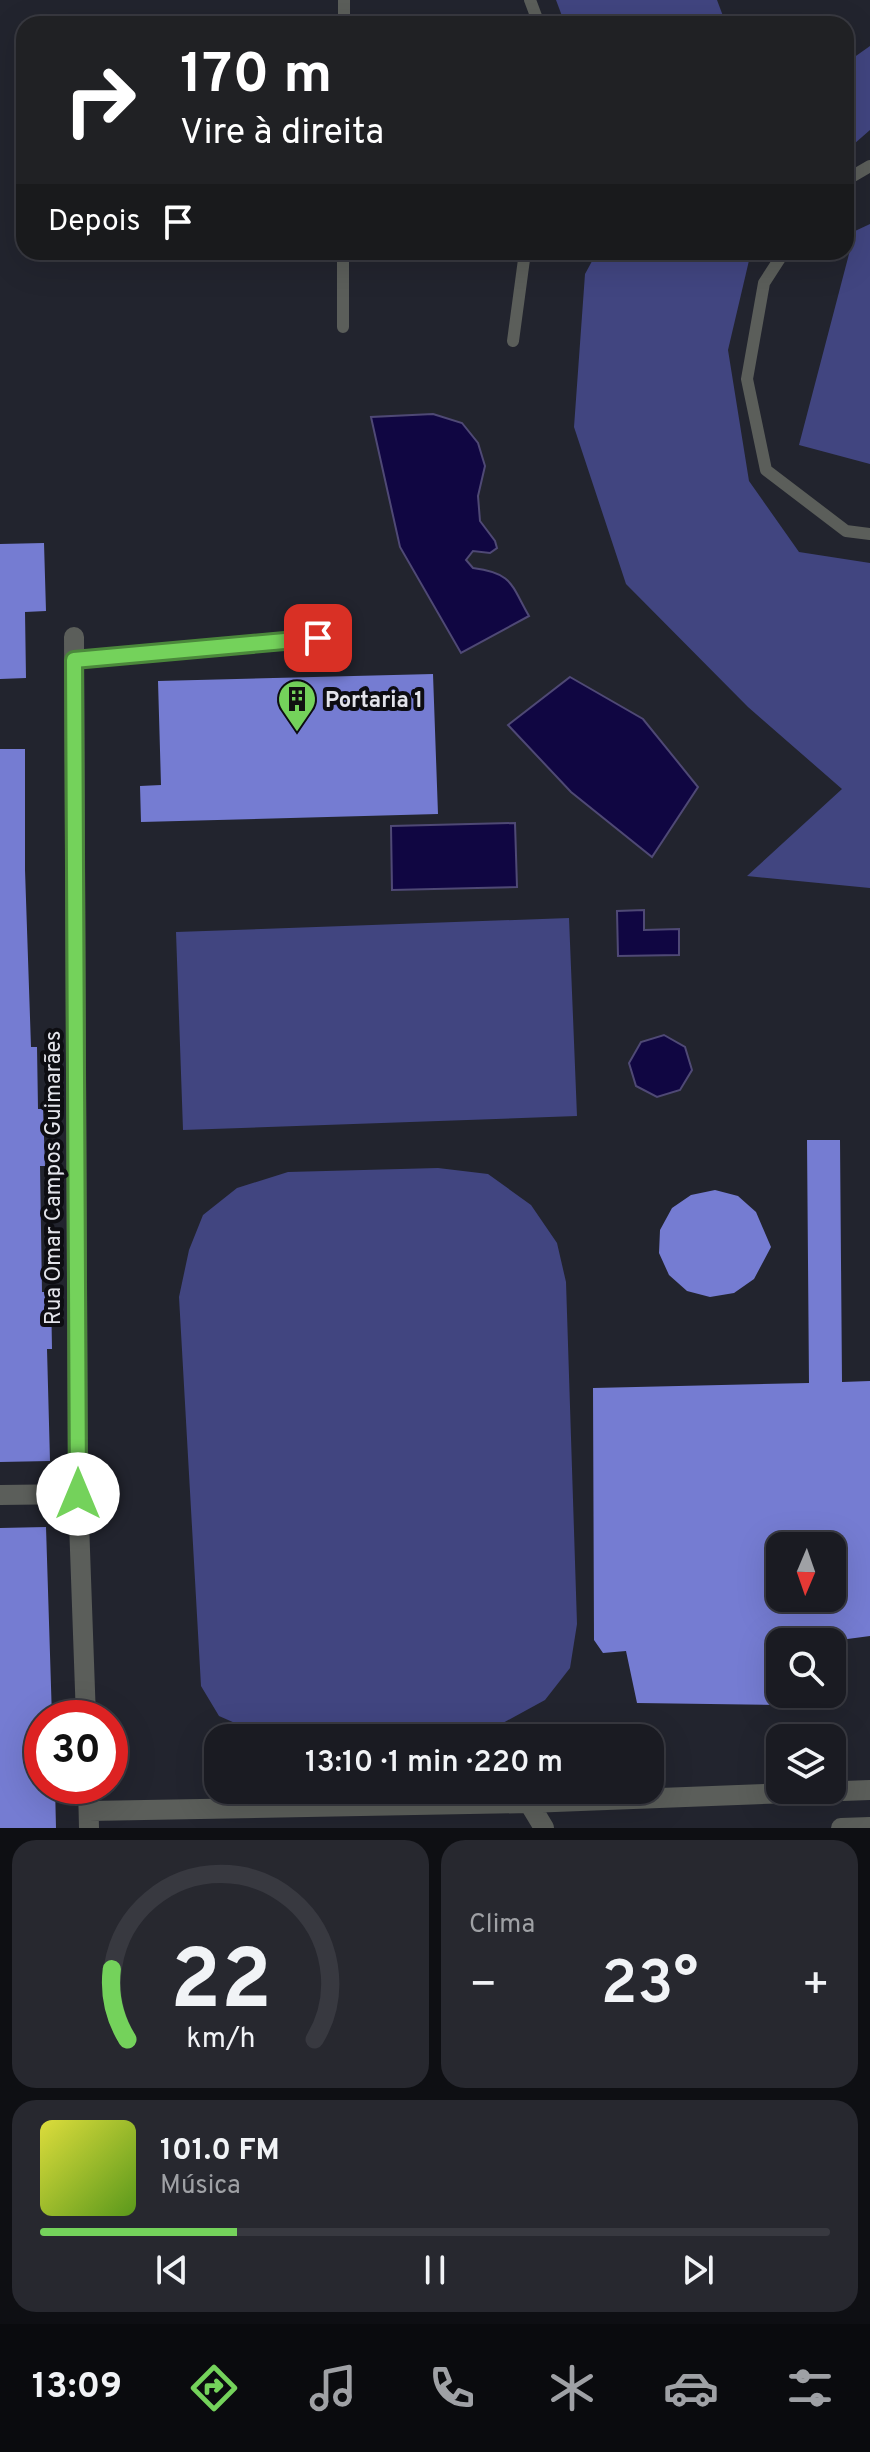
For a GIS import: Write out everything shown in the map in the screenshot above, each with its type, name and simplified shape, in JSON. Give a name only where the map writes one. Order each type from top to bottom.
[{"type":"street","name":"Rua Omar Campos Guimarães","points":[[74,637],[78,1494],[85,1700]]},
{"type":"street","points":[[0,1495],[78,1494]]},
{"type":"street","points":[[664,1798],[870,1790]]},
{"type":"street","points":[[89,1820],[503,1804]]},
{"type":"street","points":[[530,1804],[544,1828]]},
{"type":"street","points":[[841,1828],[870,1827]]},
{"type":"lane","points":[[343,260],[343,327]]},
{"type":"lane","points":[[513,341],[524,260]]},
{"type":"lane","points":[[779,260],[764,283],[747,379],[766,470],[846,531],[870,534]]},
{"type":"lane","points":[[74,660],[318,638]]},
{"type":"shaded area","points":[[556,0],[717,0],[723,16],[562,16]]},
{"type":"shaded area","points":[[870,46],[870,130],[854,144],[854,57]]},
{"type":"shaded area","points":[[870,224],[870,464],[799,445],[847,260],[854,260],[855,231]]},
{"type":"shaded area","points":[[593,260],[749,260],[728,350],[749,481],[799,552],[870,563],[870,888],[747,876],[842,789],[748,707],[626,584],[574,427],[585,274]]},
{"type":"shaded area","points":[[433,414],[462,423],[478,443],[485,466],[478,496],[480,521],[497,548],[490,553],[473,551],[466,560],[473,568],[504,577],[529,616],[461,653],[400,547],[371,417]]},
{"type":"shaded area","points":[[570,677],[643,719],[698,787],[652,857],[571,792],[508,725]]},
{"type":"shaded area","points":[[515,823],[517,887],[392,890],[391,826]]},
{"type":"shaded area","points":[[644,910],[644,930],[679,929],[679,955],[618,956],[617,911]]},
{"type":"shaded area","points":[[569,918],[577,1116],[183,1130],[176,932]]},
{"type":"shaded area","points":[[664,1035],[685,1047],[692,1070],[680,1090],[657,1097],[636,1086],[629,1063],[641,1042]]},
{"type":"shaded area","points":[[438,1168],[488,1174],[531,1205],[557,1243],[566,1282],[577,1624],[570,1668],[545,1700],[501,1724],[237,1724],[219,1716],[201,1686],[179,1297],[189,1250],[203,1215],[237,1188],[288,1172]]},
{"type":"building","points":[[44,543],[46,611],[25,612],[26,678],[0,679],[0,544]]},
{"type":"building","name":"Portaria 1","points":[[433,674],[438,814],[141,822],[140,786],[161,785],[158,681]]},
{"type":"building","points":[[0,749],[25,749],[25,870],[31,1047],[37,1047],[38,1109],[43,1109],[45,1166],[40,1166],[42,1292],[51,1292],[52,1349],[47,1349],[50,1461],[0,1462]]},
{"type":"building","points":[[807,1140],[840,1140],[842,1382],[870,1381],[870,1636],[846,1639],[846,1628],[766,1628],[766,1705],[637,1703],[626,1651],[603,1653],[594,1640],[593,1388],[809,1383]]},
{"type":"building","points":[[715,1190],[738,1196],[756,1212],[771,1247],[754,1279],[734,1293],[710,1297],[687,1291],[669,1275],[659,1253],[660,1230],[672,1208],[691,1195]]},
{"type":"building","points":[[46,1527],[51,1700],[24,1700],[24,1804],[55,1804],[56,1828],[0,1828],[0,1528]]},
{"type":"place","name":"Portaria 1","points":[[297,733]]},
{"type":"route","points":[[78,1494],[74,660],[318,638]]}]
